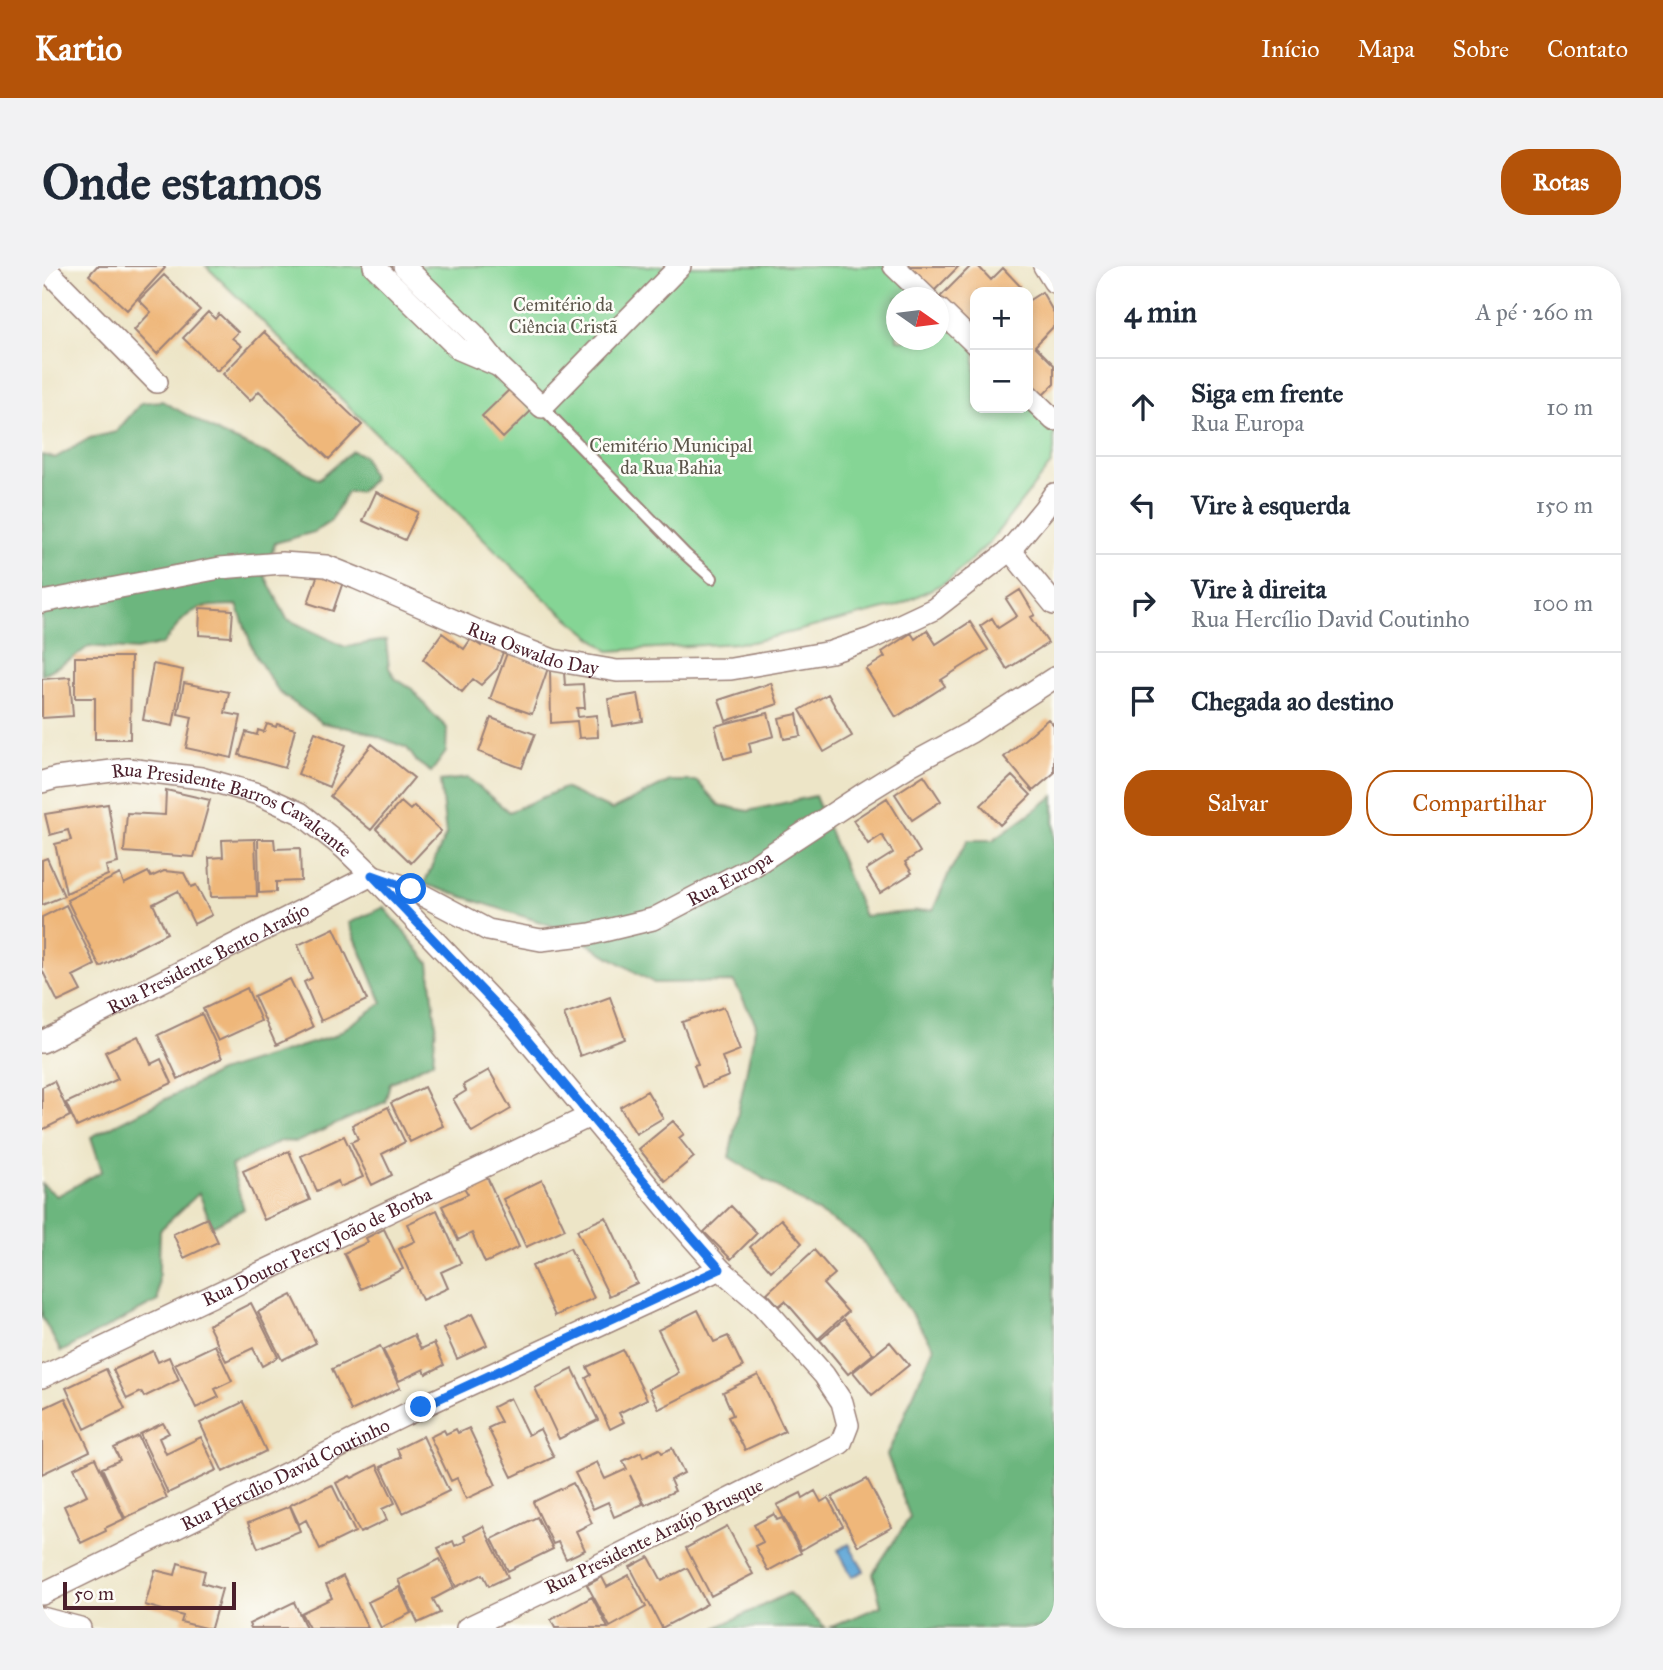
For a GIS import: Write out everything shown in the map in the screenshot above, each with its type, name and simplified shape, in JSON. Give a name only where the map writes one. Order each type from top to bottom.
[{"type":"street","points":[[43,266],[157,382]]},
{"type":"street","points":[[374,266],[459,349],[500,367]]},
{"type":"street","points":[[404,266],[474,334],[500,367],[542,407],[680,266]]},
{"type":"street","points":[[894,266],[916,287]]},
{"type":"street","points":[[1044,266],[1054,282]]},
{"type":"street","points":[[949,319],[970,339]]},
{"type":"street","points":[[1033,400],[1054,420]]},
{"type":"street","name":"Rua Oswaldo Day","points":[[42,602],[220,568],[282,564],[326,566],[553,660],[617,671],[731,669],[831,652],[870,639],[934,609],[1010,550],[1054,494]]},
{"type":"street","points":[[1010,550],[1054,604]]},
{"type":"street","name":"Rua Europa","points":[[372,875],[411,889],[488,930],[541,940],[591,934],[653,919],[752,867],[863,793],[971,732],[1054,678]]},
{"type":"street","name":"Rua Presidente Barros Cavalcante","points":[[42,782],[128,769],[201,778],[258,794],[300,813],[344,848],[514,1024],[720,1269],[762,1306],[824,1375],[842,1402],[848,1425],[841,1443]]},
{"type":"street","name":"Rua Presidente Bento Araújo","points":[[42,1042],[372,875]]},
{"type":"street","name":"Rua Doutor Percy João de Borba","points":[[42,1377],[590,1116]]},
{"type":"street","name":"Rua Hercílio David Coutinho","points":[[42,1594],[421,1407],[720,1269]]},
{"type":"street","name":"Rua Presidente Araújo Brusque","points":[[467,1628],[841,1443]]},
{"type":"street","points":[[42,1618],[80,1628]]},
{"type":"lane","points":[[459,349],[474,334]]},
{"type":"lane","points":[[542,407],[675,544],[712,578]]},
{"type":"green space","name":"Cemitério Municipal da Rua Bahia","points":[[206,266],[903,266],[925,287],[886,287],[886,350],[949,350],[949,310],[970,330],[970,413],[1033,413],[1033,409],[1054,411],[1054,451],[1051,464],[988,544],[948,581],[897,606],[752,642],[609,651],[546,600]]},
{"type":"green space","points":[[162,401],[223,435],[319,479],[352,451],[363,455],[373,479],[360,492],[347,492],[331,521],[314,532],[275,543],[265,576],[287,619],[345,647],[386,640],[389,668],[396,679],[412,689],[447,728],[446,752],[431,772],[417,762],[407,748],[364,731],[322,723],[280,693],[255,655],[237,605],[210,606],[193,611],[163,644],[136,650],[89,646],[42,675],[42,455],[55,458],[90,438],[116,432],[141,403]]},
{"type":"green space","points":[[468,778],[509,812],[564,788],[612,810],[670,781],[697,781],[719,805],[748,811],[815,796],[864,916],[933,910],[949,873],[968,840],[993,840],[1054,796],[1054,1628],[829,1628],[881,1606],[873,1573],[910,1517],[887,1455],[934,1347],[861,1239],[729,1157],[756,1024],[734,982],[654,983],[562,929],[424,884],[446,835],[440,781]]},
{"type":"green space","points":[[384,907],[429,963],[436,1024],[433,1061],[390,1083],[385,1102],[297,1142],[280,1141],[231,1166],[244,1209],[212,1226],[199,1193],[160,1230],[158,1301],[61,1352],[42,1317],[42,1184],[57,1196],[102,1171],[91,1137],[219,1072],[334,1036],[382,1003],[349,923]]},
{"type":"green space","points":[[789,1593],[826,1628],[716,1628]]},
{"type":"water","points":[[849,1544],[864,1571],[852,1577],[838,1550]]},
{"type":"building","points":[[97,266],[165,268],[127,310],[89,275]]},
{"type":"building","points":[[908,266],[959,266],[938,287],[928,287]]},
{"type":"building","points":[[971,266],[978,266],[991,280],[1003,268],[1020,286],[970,287],[970,328],[949,306],[949,288]]},
{"type":"building","points":[[164,275],[200,310],[157,354],[134,330],[151,312],[139,300]]},
{"type":"building","points":[[1042,292],[1054,313],[1054,326],[1035,346],[1054,365],[1054,384],[1042,396],[1033,386],[1033,298]]},
{"type":"building","points":[[208,312],[215,319],[219,314],[238,332],[232,338],[242,346],[217,371],[183,338]]},
{"type":"building","points":[[264,332],[362,425],[329,459],[259,391],[250,401],[223,374]]},
{"type":"building","points":[[510,389],[531,411],[503,438],[482,416]]},
{"type":"building","points":[[376,492],[418,512],[405,540],[363,521]]},
{"type":"building","points":[[318,574],[343,582],[333,611],[308,603]]},
{"type":"building","points":[[1020,590],[1035,615],[1031,617],[1048,643],[1007,669],[980,626],[992,618],[998,628],[1017,616],[1006,599]]},
{"type":"building","points":[[200,608],[233,610],[231,637],[199,635]]},
{"type":"building","points":[[970,622],[988,650],[941,680],[945,686],[896,717],[866,669],[885,657],[882,652],[911,633],[915,639],[927,630],[936,644]]},
{"type":"building","points":[[442,633],[464,649],[471,639],[481,646],[483,641],[504,649],[497,669],[481,685],[473,679],[462,692],[423,659]]},
{"type":"building","points":[[507,653],[548,668],[532,714],[490,699]]},
{"type":"building","points":[[75,657],[131,657],[130,739],[95,739],[95,698],[75,698]]},
{"type":"building","points":[[153,664],[183,670],[173,726],[143,720]]},
{"type":"building","points":[[550,669],[564,672],[565,685],[583,684],[585,708],[577,708],[578,717],[597,715],[598,737],[579,738],[577,721],[551,723]]},
{"type":"building","points":[[70,677],[73,716],[42,718],[42,679]]},
{"type":"building","points":[[184,683],[229,692],[225,713],[241,716],[232,758],[186,748],[192,717],[178,714]]},
{"type":"building","points":[[771,683],[778,704],[726,721],[719,700]]},
{"type":"building","points":[[638,694],[643,721],[612,726],[608,699]]},
{"type":"building","points":[[828,694],[852,736],[824,752],[800,710]]},
{"type":"building","points":[[768,713],[774,736],[749,743],[751,752],[724,759],[715,726]]},
{"type":"building","points":[[797,714],[801,736],[784,739],[779,718]]},
{"type":"building","points":[[491,718],[535,734],[522,768],[479,752]]},
{"type":"building","points":[[1048,719],[1054,725],[1054,773],[1033,791],[1004,757]]},
{"type":"building","points":[[267,724],[295,729],[285,768],[239,755],[246,732],[257,735],[258,730],[264,732]]},
{"type":"building","points":[[315,732],[346,745],[329,787],[298,774]]},
{"type":"building","points":[[372,744],[414,778],[371,830],[330,796]]},
{"type":"building","points":[[924,775],[941,801],[912,820],[895,794]]},
{"type":"building","points":[[1012,776],[1031,795],[1000,825],[981,805]]},
{"type":"building","points":[[166,790],[210,800],[194,857],[124,852],[127,813],[165,815]]},
{"type":"building","points":[[887,798],[920,852],[905,862],[912,873],[880,893],[866,870],[893,853],[882,835],[868,844],[853,820]]},
{"type":"building","points":[[401,802],[410,810],[414,806],[441,831],[411,863],[376,829]]},
{"type":"building","points":[[108,804],[118,863],[106,866],[108,875],[66,893],[55,844],[71,840],[68,830],[50,835],[45,814]]},
{"type":"building","points":[[255,839],[257,896],[211,897],[209,858],[223,857],[222,840]]},
{"type":"building","points":[[258,839],[274,839],[275,849],[300,848],[301,881],[276,882],[276,892],[259,893]]},
{"type":"building","points":[[47,858],[64,896],[42,905],[42,860]]},
{"type":"building","points":[[164,871],[184,873],[191,887],[196,885],[212,915],[194,924],[178,891],[153,904],[167,933],[100,967],[67,900],[120,874],[124,884],[148,872],[151,877]]},
{"type":"building","points":[[66,905],[95,965],[73,976],[81,991],[58,1002],[42,970],[42,917]]},
{"type":"building","points":[[334,928],[367,1000],[321,1021],[304,982],[312,978],[298,945]]},
{"type":"building","points":[[290,979],[313,1027],[276,1045],[254,996]]},
{"type":"building","points":[[247,988],[261,1021],[218,1041],[203,1009]]},
{"type":"building","points":[[610,997],[625,1039],[580,1056],[564,1014]]},
{"type":"building","points":[[724,1007],[740,1050],[722,1057],[729,1076],[702,1087],[694,1065],[698,1064],[682,1022]]},
{"type":"building","points":[[202,1014],[222,1058],[178,1079],[158,1035]]},
{"type":"building","points":[[138,1036],[151,1064],[161,1059],[172,1083],[77,1127],[66,1103],[118,1079],[105,1052]]},
{"type":"building","points":[[489,1070],[511,1109],[472,1132],[453,1099],[466,1091],[463,1085]]},
{"type":"building","points":[[54,1081],[70,1116],[42,1130],[42,1087]]},
{"type":"building","points":[[424,1087],[443,1126],[410,1142],[391,1103]]},
{"type":"building","points":[[647,1091],[663,1118],[636,1134],[620,1107]]},
{"type":"building","points":[[388,1107],[405,1142],[382,1154],[392,1175],[372,1185],[351,1142],[358,1139],[352,1125]]},
{"type":"building","points":[[673,1121],[684,1134],[679,1138],[694,1157],[665,1181],[639,1149]]},
{"type":"building","points":[[344,1136],[363,1177],[340,1187],[338,1181],[317,1191],[301,1156]]},
{"type":"building","points":[[289,1151],[310,1200],[264,1220],[243,1171]]},
{"type":"building","points":[[486,1175],[519,1247],[485,1263],[472,1233],[458,1240],[442,1206],[468,1194],[463,1186]]},
{"type":"building","points":[[542,1180],[565,1229],[526,1247],[503,1199]]},
{"type":"building","points":[[731,1206],[757,1233],[731,1259],[704,1232]]},
{"type":"building","points":[[437,1210],[461,1263],[441,1272],[448,1288],[422,1300],[399,1249],[415,1241],[407,1224]]},
{"type":"building","points":[[606,1217],[637,1283],[609,1296],[577,1230]]},
{"type":"building","points":[[207,1218],[218,1242],[184,1258],[173,1234]]},
{"type":"building","points":[[781,1219],[802,1243],[771,1271],[750,1247]]},
{"type":"building","points":[[384,1229],[403,1269],[361,1289],[344,1253],[368,1242],[366,1238]]},
{"type":"building","points":[[570,1248],[594,1298],[555,1316],[532,1266]]},
{"type":"building","points":[[814,1250],[835,1274],[823,1284],[848,1312],[818,1339],[785,1301],[779,1306],[767,1293]]},
{"type":"building","points":[[292,1295],[316,1343],[282,1360],[258,1312]]},
{"type":"building","points":[[251,1303],[278,1357],[262,1366],[253,1348],[226,1361],[208,1325]]},
{"type":"building","points":[[698,1310],[714,1342],[728,1336],[743,1367],[659,1409],[649,1389],[679,1373],[658,1330]]},
{"type":"building","points":[[472,1314],[487,1345],[457,1359],[443,1328]]},
{"type":"building","points":[[844,1319],[873,1354],[848,1374],[820,1340]]},
{"type":"building","points":[[414,1335],[421,1349],[434,1343],[444,1365],[426,1374],[424,1369],[399,1381],[383,1350]]},
{"type":"building","points":[[890,1342],[909,1365],[872,1395],[853,1372]]},
{"type":"building","points":[[215,1345],[232,1381],[215,1389],[219,1397],[196,1408],[175,1364]]},
{"type":"building","points":[[380,1346],[400,1388],[351,1411],[332,1369]]},
{"type":"building","points":[[623,1350],[647,1399],[619,1413],[624,1422],[610,1429],[586,1378],[591,1375],[587,1367]]},
{"type":"building","points":[[153,1351],[158,1362],[169,1357],[179,1380],[144,1397],[141,1392],[127,1399],[113,1370]]},
{"type":"building","points":[[106,1369],[125,1409],[85,1429],[66,1388]]},
{"type":"building","points":[[573,1369],[598,1420],[559,1439],[535,1388]]},
{"type":"building","points":[[758,1375],[785,1431],[745,1450],[728,1417],[733,1415],[723,1392]]},
{"type":"building","points":[[65,1398],[90,1451],[42,1474],[42,1409]]},
{"type":"building","points":[[510,1398],[528,1435],[540,1429],[554,1457],[512,1477],[488,1428],[501,1422],[493,1407]]},
{"type":"building","points":[[243,1402],[266,1451],[223,1472],[200,1423]]},
{"type":"building","points":[[163,1423],[169,1433],[159,1438],[166,1454],[201,1437],[217,1470],[168,1493],[140,1434]]},
{"type":"building","points":[[469,1428],[496,1485],[466,1499],[457,1478],[451,1481],[430,1437],[444,1430],[446,1434],[456,1429],[458,1433]]},
{"type":"building","points":[[138,1436],[167,1498],[125,1518],[102,1468],[120,1460],[114,1448]]},
{"type":"building","points":[[423,1436],[449,1491],[403,1513],[381,1467],[401,1457],[397,1449]]},
{"type":"building","points":[[672,1448],[684,1473],[670,1480],[675,1491],[645,1505],[630,1475],[643,1504],[614,1517],[608,1502],[593,1509],[575,1473],[597,1462],[605,1479],[627,1469],[623,1461],[641,1452],[643,1457],[659,1449],[662,1453]]},
{"type":"building","points":[[95,1458],[124,1519],[81,1543],[64,1506],[87,1495],[74,1468]]},
{"type":"building","points":[[377,1465],[395,1503],[382,1509],[387,1520],[360,1533],[336,1483]]},
{"type":"building","points":[[867,1479],[892,1527],[858,1546],[832,1497]]},
{"type":"building","points":[[573,1483],[592,1523],[576,1531],[585,1550],[566,1559],[558,1542],[553,1544],[533,1502]]},
{"type":"building","points":[[332,1485],[355,1532],[320,1549],[306,1520],[299,1524],[290,1505]]},
{"type":"building","points":[[815,1491],[821,1502],[828,1498],[843,1526],[801,1550],[777,1505],[801,1493],[803,1498]]},
{"type":"building","points":[[290,1506],[300,1531],[258,1548],[248,1523]]},
{"type":"building","points":[[774,1514],[777,1520],[782,1518],[801,1553],[768,1571],[755,1546],[763,1542],[754,1525]]},
{"type":"building","points":[[537,1517],[553,1549],[508,1571],[492,1539]]},
{"type":"building","points":[[483,1526],[508,1577],[489,1586],[483,1574],[456,1587],[438,1548],[453,1541],[455,1546],[466,1541],[464,1536]]},
{"type":"building","points":[[727,1526],[753,1574],[711,1596],[686,1548]]},
{"type":"building","points":[[649,1557],[662,1581],[687,1568],[707,1604],[662,1628],[630,1567]]},
{"type":"building","points":[[440,1559],[454,1588],[433,1599],[440,1613],[418,1623],[398,1580]]},
{"type":"building","points":[[178,1563],[205,1571],[202,1583],[222,1589],[211,1628],[181,1622],[183,1616],[145,1605],[155,1570],[175,1575]]},
{"type":"building","points":[[629,1575],[646,1607],[610,1627],[587,1585],[602,1577],[607,1587]]},
{"type":"building","points":[[343,1576],[368,1628],[309,1628],[301,1613],[332,1598],[326,1585]]},
{"type":"building","points":[[399,1587],[411,1613],[381,1628],[368,1602]]},
{"type":"building","points":[[592,1597],[608,1628],[555,1628],[551,1620]]},
{"type":"building","points":[[294,1602],[306,1628],[251,1628],[249,1624]]},
{"type":"route","points":[[411,889],[372,875],[514,1024],[720,1269],[421,1407]]},
{"type":"park label","name":"Cemitério da Ciência Cristã","points":[[563,315]]}]
